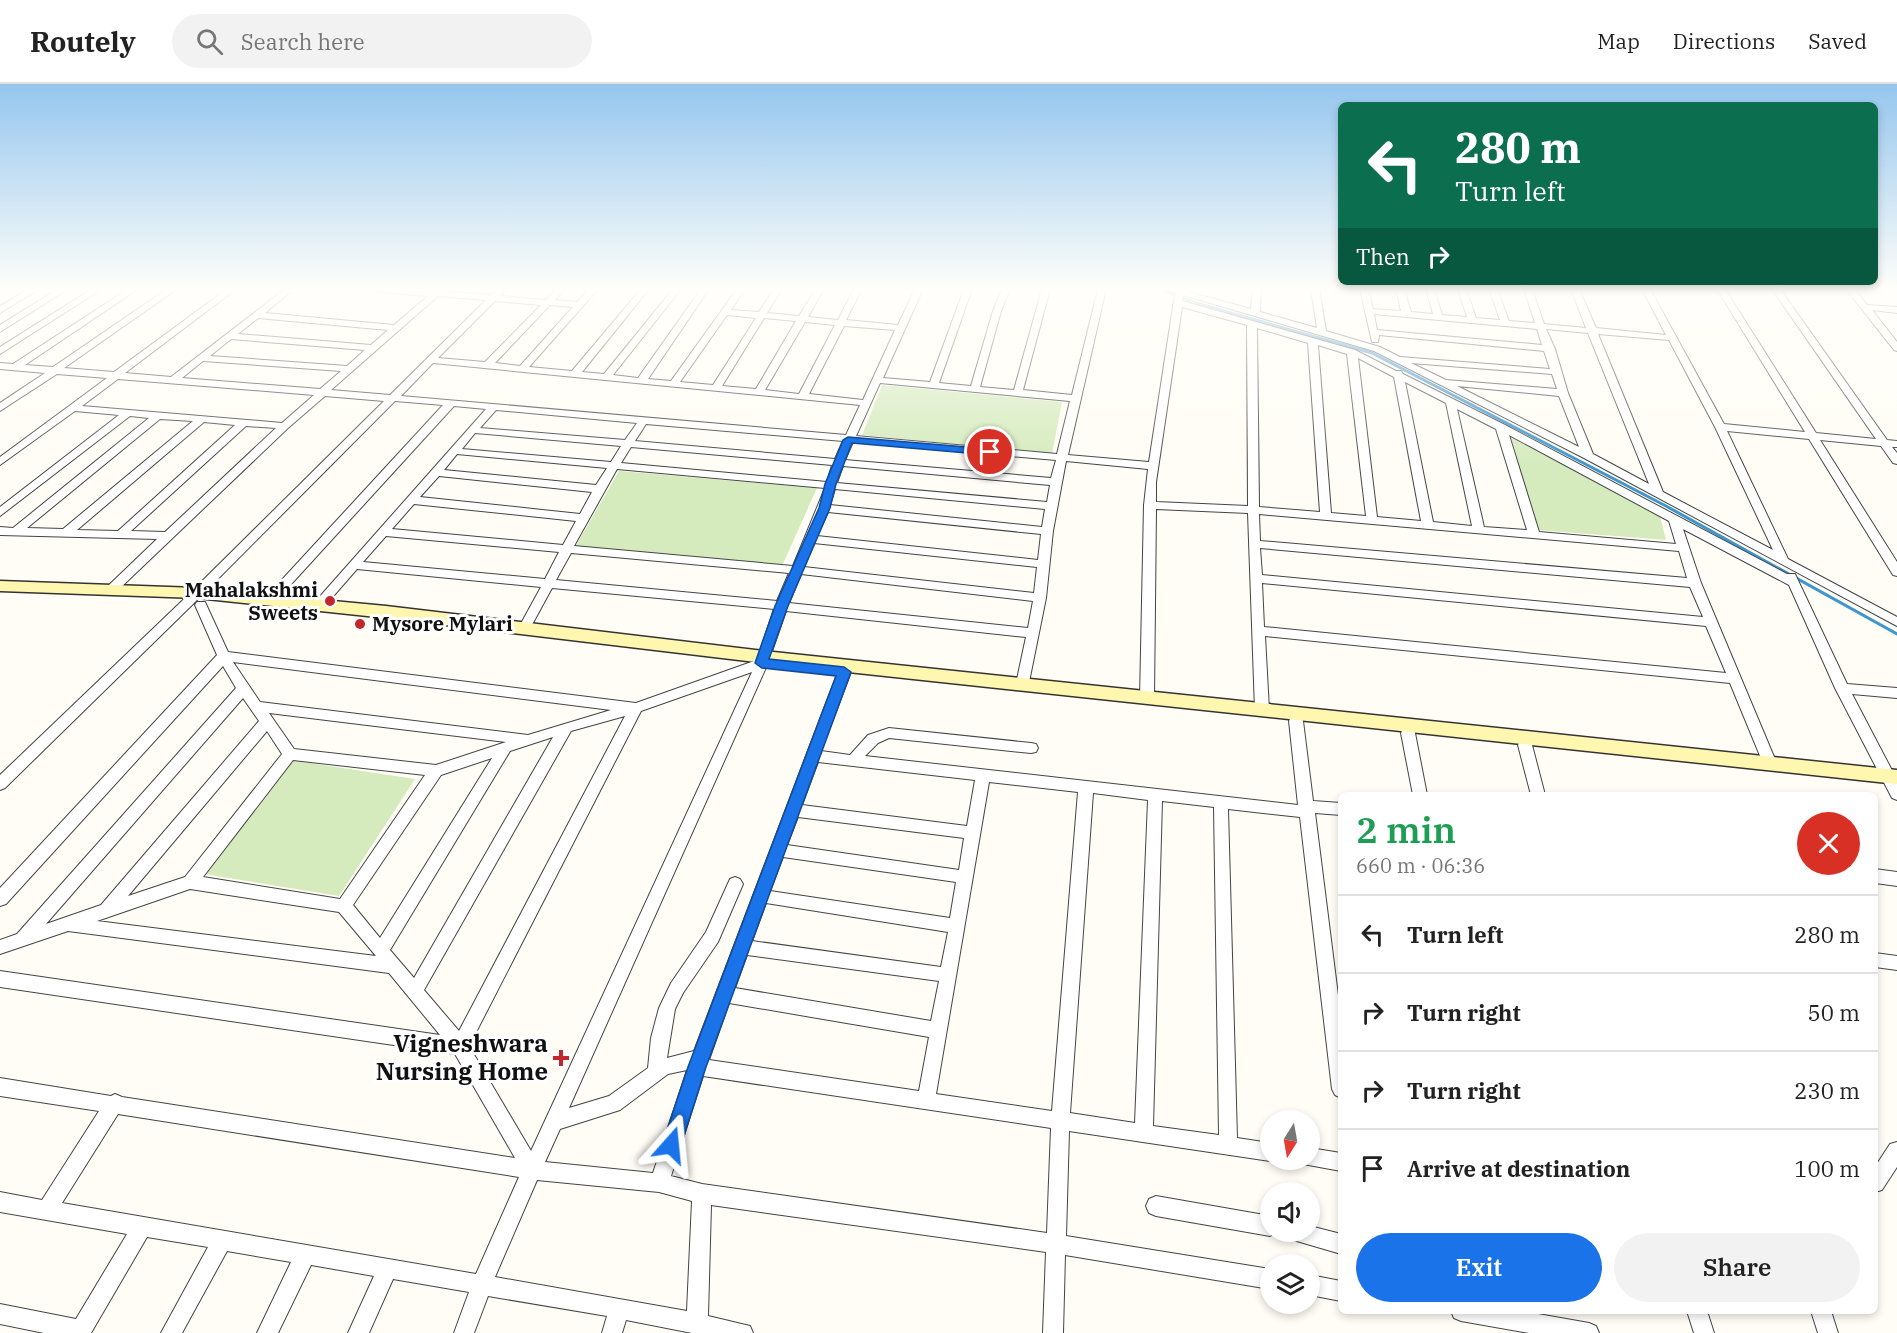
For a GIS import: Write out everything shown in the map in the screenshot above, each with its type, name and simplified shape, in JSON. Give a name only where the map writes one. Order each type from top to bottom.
[{"type":"street","points":[[14,368],[45,347]]},
{"type":"street","points":[[2,405],[88,347]]},
{"type":"street","points":[[0,462],[155,347]]},
{"type":"street","points":[[173,380],[214,347]]},
{"type":"street","points":[[363,347],[372,348]]},
{"type":"street","points":[[0,784],[195,600],[390,398],[444,347]]},
{"type":"street","points":[[488,365],[505,347]]},
{"type":"street","points":[[522,369],[541,347]]},
{"type":"street","points":[[574,375],[597,347]]},
{"type":"street","points":[[606,378],[631,347]]},
{"type":"street","points":[[641,381],[664,347]]},
{"type":"street","points":[[674,384],[700,347]]},
{"type":"street","points":[[716,388],[741,347]]},
{"type":"street","points":[[759,392],[785,347]]},
{"type":"street","points":[[803,396],[827,347]]},
{"type":"street","points":[[464,1333],[482,1284],[532,1170],[763,660],[781,606],[824,508],[839,461],[890,347]]},
{"type":"street","points":[[934,384],[947,347]]},
{"type":"street","points":[[975,388],[987,347]]},
{"type":"street","points":[[1018,392],[1030,347]]},
{"type":"street","points":[[1023,684],[1040,598],[1047,531],[1056,482],[1088,347]]},
{"type":"street","points":[[1147,698],[1150,505],[1153,466],[1171,347]]},
{"type":"street","points":[[1253,347],[1254,544],[1262,710]]},
{"type":"street","points":[[1318,347],[1326,518]]},
{"type":"street","points":[[1341,347],[1398,373],[1794,583]]},
{"type":"street","points":[[1368,347],[1398,358],[1588,456],[1897,622]]},
{"type":"street","points":[[1542,347],[1550,348],[1563,393],[1588,456]]},
{"type":"street","points":[[1599,347],[1659,495]]},
{"type":"street","points":[[1678,347],[1720,427],[1842,688],[1894,784]]},
{"type":"street","points":[[1758,347],[1897,572]]},
{"type":"street","points":[[1817,347],[1897,461]]},
{"type":"street","points":[[113,588],[284,426],[372,348]]},
{"type":"street","points":[[1352,352],[1372,522]]},
{"type":"street","points":[[201,358],[348,369]]},
{"type":"street","points":[[1398,358],[1557,372]]},
{"type":"street","points":[[431,360],[865,403]]},
{"type":"street","points":[[0,366],[451,403],[1153,466]]},
{"type":"street","points":[[1398,373],[1428,526]]},
{"type":"street","points":[[875,380],[1075,398]]},
{"type":"street","points":[[1441,381],[1563,393]]},
{"type":"street","points":[[270,600],[451,403]]},
{"type":"street","points":[[1451,403],[1479,531]]},
{"type":"street","points":[[319,605],[493,407]]},
{"type":"street","points":[[72,408],[284,426]]},
{"type":"street","points":[[0,513],[128,413]]},
{"type":"street","points":[[16,531],[159,415]]},
{"type":"street","points":[[66,533],[201,419]]},
{"type":"street","points":[[524,629],[599,489],[643,421]]},
{"type":"street","points":[[120,535],[243,423]]},
{"type":"street","points":[[1501,427],[1534,535]]},
{"type":"street","points":[[1720,427],[1897,444]]},
{"type":"street","points":[[473,430],[1056,482]]},
{"type":"street","points":[[454,451],[1052,506]]},
{"type":"street","points":[[436,472],[599,489]]},
{"type":"street","points":[[411,500],[583,518]]},
{"type":"street","points":[[1150,505],[1254,510],[1684,548]]},
{"type":"street","points":[[824,508],[1047,531]]},
{"type":"street","points":[[1674,518],[1695,583],[1770,764]]},
{"type":"street","points":[[0,531],[168,536]]},
{"type":"street","points":[[383,532],[798,570],[1040,598]]},
{"type":"street","points":[[811,539],[1044,564]]},
{"type":"street","points":[[1254,544],[1695,583]]},
{"type":"street","points":[[355,565],[1033,633]]},
{"type":"street","points":[[1257,579],[1712,622]]},
{"type":"street","points":[[0,586],[113,588],[195,600],[763,660],[1023,684],[1770,764],[1894,784]]},
{"type":"street","points":[[0,594],[270,600],[524,629],[844,672],[1894,784]]},
{"type":"street","points":[[195,600],[243,689],[268,720],[290,754]]},
{"type":"street","points":[[1257,631],[1735,679]]},
{"type":"street","points":[[224,656],[636,708]]},
{"type":"street","points":[[0,899],[224,656]]},
{"type":"street","points":[[290,754],[436,771],[530,739],[636,708],[763,660]]},
{"type":"street","points":[[658,1184],[699,1062],[844,672]]},
{"type":"street","points":[[1842,688],[1897,693]]},
{"type":"street","points":[[22,940],[243,689]]},
{"type":"street","points":[[258,707],[530,739]]},
{"type":"street","points":[[460,1046],[636,708]]},
{"type":"street","points":[[107,910],[268,720]]},
{"type":"street","points":[[1296,721],[1338,1066]]},
{"type":"street","points":[[415,992],[566,728]]},
{"type":"street","points":[[854,760],[871,739],[877,735],[890,733],[1032,748]]},
{"type":"street","points":[[1408,733],[1419,792]]},
{"type":"street","points":[[1525,746],[1537,792]]},
{"type":"street","points":[[381,951],[505,748]]},
{"type":"street","points":[[190,882],[290,754]]},
{"type":"street","points":[[814,756],[1221,802],[1305,809],[1338,809]]},
{"type":"street","points":[[344,906],[436,771]]},
{"type":"street","points":[[926,1101],[983,775]]},
{"type":"street","points":[[1053,1333],[1060,1121],[1086,787]]},
{"type":"street","points":[[1144,1133],[1155,795]]},
{"type":"street","points":[[1221,802],[1228,1146]]},
{"type":"street","points":[[793,810],[973,833]]},
{"type":"street","points":[[778,850],[965,877]]},
{"type":"street","points":[[1878,876],[1897,879]]},
{"type":"street","points":[[0,947],[190,882],[344,906],[460,1046],[532,1170]]},
{"type":"street","points":[[657,1071],[660,1038],[667,1008],[677,988],[712,937],[735,884]]},
{"type":"street","points":[[761,896],[957,926]]},
{"type":"street","points":[[69,924],[393,966]]},
{"type":"street","points":[[742,947],[948,975]]},
{"type":"street","points":[[1878,960],[1897,963]]},
{"type":"street","points":[[0,979],[460,1046]]},
{"type":"street","points":[[724,994],[938,1030]]},
{"type":"street","points":[[554,1122],[614,1104],[657,1071],[672,1064],[699,1062],[926,1101],[1260,1151]]},
{"type":"street","points":[[0,1087],[532,1170],[658,1184],[702,1194],[1057,1244],[1260,1277]]},
{"type":"street","points":[[46,1209],[114,1103]]},
{"type":"street","points":[[1878,1179],[1897,1152]]},
{"type":"street","points":[[1320,1159],[1338,1162]]},
{"type":"street","points":[[702,1194],[703,1327]]},
{"type":"street","points":[[0,1202],[619,1308],[703,1327],[743,1333]]},
{"type":"street","points":[[1156,1206],[1260,1224]]},
{"type":"street","points":[[0,1314],[80,1331],[143,1226]]},
{"type":"street","points":[[1320,1238],[1338,1243]]},
{"type":"street","points":[[171,1333],[222,1240]]},
{"type":"street","points":[[267,1333],[305,1256]]},
{"type":"street","points":[[358,1333],[387,1269]]},
{"type":"street","points":[[1320,1288],[1338,1291]]},
{"type":"street","points":[[612,1333],[619,1308]]},
{"type":"street","points":[[1478,1314],[1589,1333]]},
{"type":"street","points":[[1698,1314],[1704,1333]]},
{"type":"street","points":[[1822,1314],[1828,1333]]},
{"type":"green space","points":[[882,385],[1062,402],[1052,454],[862,435]]},
{"type":"green space","points":[[1506,435],[1660,516],[1666,540],[1537,530]]},
{"type":"green space","points":[[619,471],[817,488],[782,566],[575,547]]},
{"type":"green space","points":[[290,760],[415,779],[339,896],[204,874]]},
{"type":"waterway","points":[[1352,347],[1372,353],[1666,506],[1897,634]]},
{"type":"place","name":"Mahalakshmi Sweets","points":[[330,601]]},
{"type":"place","name":"Mysore Mylari","points":[[360,624]]},
{"type":"place","name":"Vigneshwara Nursing Home","points":[[561,1058]]},
{"type":"route","points":[[671,1145],[697,1067],[844,672],[762,663],[781,606],[824,508],[830,484],[848,440],[990,452]]}]
